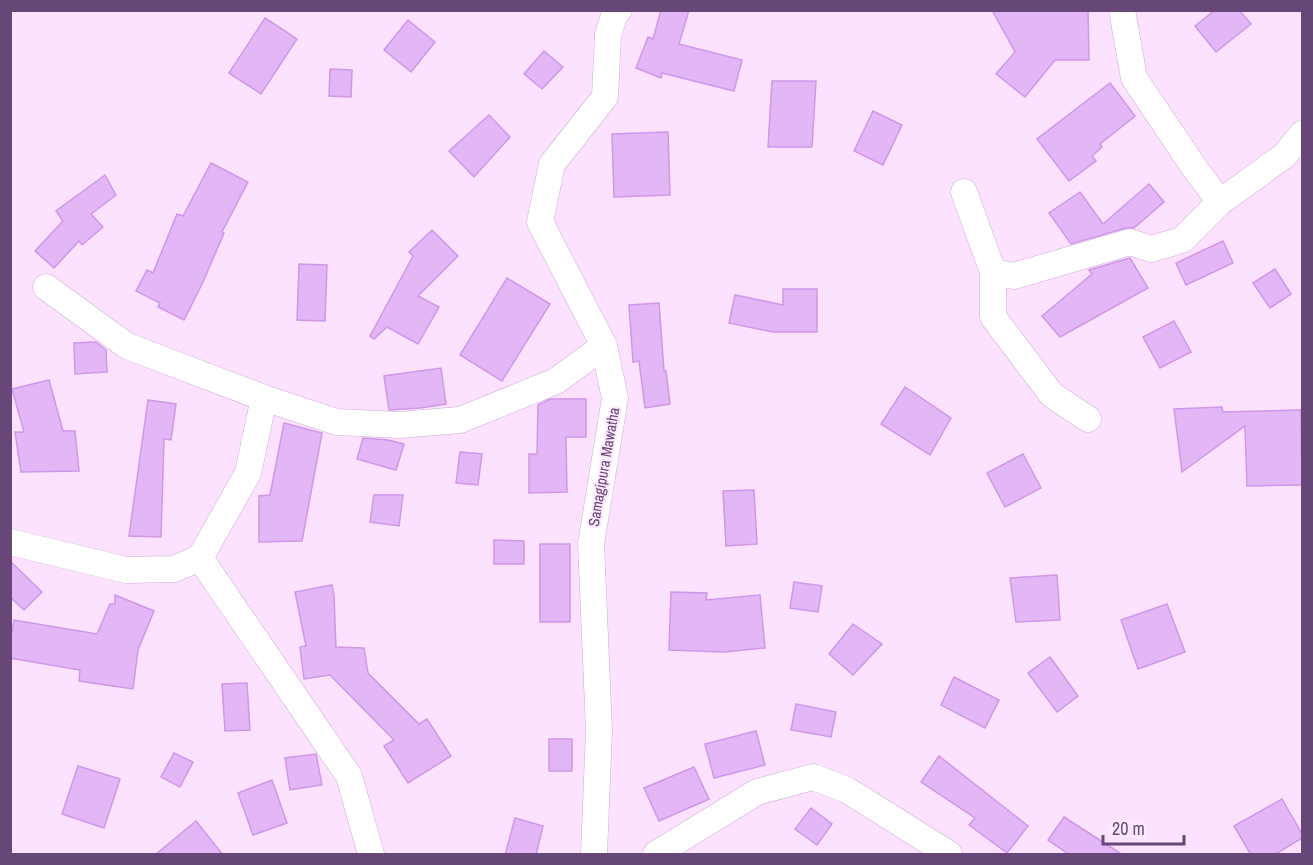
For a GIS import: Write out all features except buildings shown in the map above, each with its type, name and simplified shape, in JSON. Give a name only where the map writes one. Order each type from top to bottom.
[{"type":"street","name":"Samagipura Mawatha","points":[[594,855],[599,730],[591,544],[615,398],[604,346],[540,222],[552,164],[605,97],[608,35],[614,16],[619,10]]},
{"type":"street","points":[[1122,10],[1134,78],[1220,202]]},
{"type":"street","points":[[993,272],[1014,276],[1130,242],[1151,249],[1182,240],[1220,202],[1284,156],[1302,134]]},
{"type":"street","points":[[964,192],[993,272],[993,317],[1052,395],[1088,419]]},
{"type":"street","points":[[46,287],[127,346],[264,398],[337,422],[399,425],[460,420],[556,381],[604,346]]},
{"type":"street","points":[[10,542],[126,570],[174,569],[200,558],[248,473],[264,398]]},
{"type":"street","points":[[200,558],[349,776],[371,855]]},
{"type":"street","points":[[656,855],[757,792],[813,777],[847,789],[949,855]]}]
